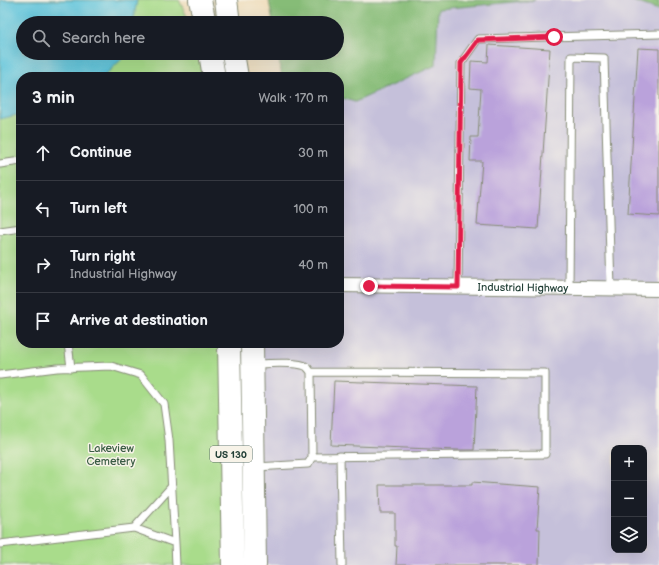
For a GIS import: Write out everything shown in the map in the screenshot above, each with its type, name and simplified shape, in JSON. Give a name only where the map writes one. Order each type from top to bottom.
[{"type":"highway","points":[[200,0],[203,16]]},
{"type":"highway","points":[[226,0],[228,16]]},
{"type":"highway","points":[[211,60],[213,72]]},
{"type":"highway","points":[[234,60],[235,72]]},
{"type":"highway","name":"US 130","points":[[229,348],[233,565]]},
{"type":"highway","name":"US 130","points":[[252,348],[255,565]]},
{"type":"street","name":"Industrial Highway","points":[[344,285],[659,289]]},
{"type":"lane","points":[[458,287],[461,63],[478,40],[659,34]]},
{"type":"lane","points":[[569,288],[571,58],[604,58],[612,288]]},
{"type":"lane","points":[[0,164],[16,162]]},
{"type":"lane","points":[[0,231],[16,229]]},
{"type":"lane","points":[[69,348],[71,368]]},
{"type":"lane","points":[[252,364],[278,363],[300,365],[307,368],[311,372],[545,373],[545,454],[312,457]]},
{"type":"lane","points":[[0,375],[57,368],[111,366],[141,375],[164,404],[169,440],[176,565]]},
{"type":"lane","points":[[254,467],[308,464],[312,457],[311,372]]},
{"type":"lane","points":[[340,456],[342,565]]},
{"type":"lane","points":[[134,528],[172,486]]},
{"type":"lane","points":[[0,544],[134,528],[175,543]]},
{"type":"shaded area","points":[[535,0],[630,0],[659,10],[659,565],[255,565],[252,348],[344,348],[344,82],[438,9]]},
{"type":"green space","name":"Lakeview Cemetery","points":[[0,0],[179,0],[187,16],[16,16],[16,60],[206,60],[212,72],[16,72],[16,348],[229,348],[233,565],[0,565]]},
{"type":"green space","points":[[269,0],[535,0],[438,9],[436,65],[355,102],[344,99],[344,72],[281,72],[279,60],[344,60],[344,16],[272,16]]},
{"type":"green space","points":[[630,0],[659,0],[659,10]]},
{"type":"water","points":[[0,0],[137,0],[134,16],[16,16],[16,60],[121,60],[108,72],[16,72],[16,115],[0,119]]},
{"type":"building","points":[[489,45],[550,49],[538,229],[477,225],[482,161],[470,161],[471,137],[478,137],[481,89],[470,88],[471,61],[488,62]]},
{"type":"building","points":[[638,48],[659,49],[659,216],[628,214]]},
{"type":"building","points":[[334,381],[477,386],[474,450],[331,445]]},
{"type":"building","points":[[472,482],[540,487],[537,529],[540,529],[539,565],[396,565],[397,546],[395,546],[395,513],[380,513],[379,485],[472,485]]},
{"type":"route","points":[[369,286],[458,287],[461,63],[478,40],[554,37]]}]
